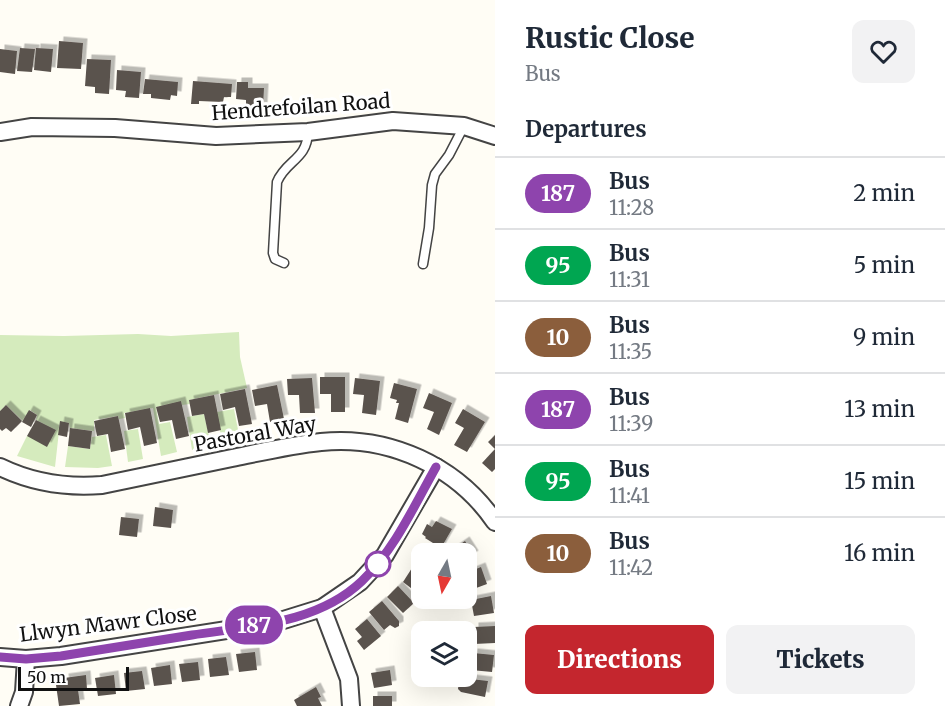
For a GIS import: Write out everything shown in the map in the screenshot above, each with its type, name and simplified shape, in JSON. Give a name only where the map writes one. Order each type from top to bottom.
[{"type":"street","name":"Hendrefoilan Road","points":[[0,132],[32,127],[115,128],[216,136],[308,132],[393,121],[464,126],[495,136]]},
{"type":"street","name":"Pastoral Way","points":[[0,467],[48,483],[102,485],[302,444],[344,441],[383,445],[436,467],[466,489],[495,522]]},
{"type":"street","name":"Llwyn Mawr Close","points":[[0,657],[26,659],[61,656],[277,622],[322,608],[336,601],[360,582],[385,555],[436,467]]},
{"type":"street","points":[[322,608],[349,679],[351,706]]},
{"type":"street","points":[[19,706],[24,692],[26,659]]},
{"type":"lane","points":[[423,264],[435,174],[449,155],[464,126]]},
{"type":"lane","points":[[284,263],[275,259],[273,253],[277,182],[280,173],[300,157],[308,145],[308,132]]},
{"type":"green space","points":[[239,332],[240,357],[247,388],[189,400],[190,404],[182,405],[181,402],[156,407],[159,424],[170,422],[177,452],[161,456],[153,408],[124,413],[125,418],[119,419],[118,416],[94,420],[94,431],[70,428],[69,423],[60,422],[55,467],[17,456],[27,436],[55,430],[36,420],[37,415],[30,410],[23,421],[6,405],[0,411],[0,335],[138,334],[171,336]]},
{"type":"green space","points":[[234,409],[240,440],[222,443],[217,412]]},
{"type":"green space","points":[[204,414],[211,445],[192,450],[187,417]]},
{"type":"green space","points":[[138,429],[143,459],[128,462],[124,431]]},
{"type":"green space","points":[[106,435],[112,466],[65,467],[68,446],[90,449],[92,437]]},
{"type":"building","points":[[59,41],[83,43],[81,69],[57,68]]},
{"type":"building","points":[[20,48],[35,49],[32,72],[17,71]]},
{"type":"building","points":[[36,48],[53,49],[51,72],[34,70]]},
{"type":"building","points":[[0,49],[17,51],[15,74],[0,72]]},
{"type":"building","points":[[87,59],[111,60],[109,94],[95,93],[95,87],[85,86]]},
{"type":"building","points":[[117,70],[141,72],[139,98],[125,97],[126,91],[116,90]]},
{"type":"building","points":[[145,79],[178,82],[177,96],[171,95],[170,100],[151,98],[151,94],[143,94]]},
{"type":"building","points":[[193,81],[232,84],[231,97],[224,97],[223,102],[199,101],[199,104],[191,104]]},
{"type":"building","points":[[237,82],[248,82],[248,88],[264,88],[263,107],[246,106],[246,100],[236,99]]},
{"type":"building","points":[[320,377],[345,377],[345,412],[331,412],[331,394],[320,394]]},
{"type":"building","points":[[312,378],[315,413],[300,413],[299,395],[288,395],[287,379]]},
{"type":"building","points":[[355,378],[380,381],[376,415],[362,413],[364,395],[353,394]]},
{"type":"building","points":[[394,383],[417,389],[408,423],[395,419],[399,403],[390,398]]},
{"type":"building","points":[[277,385],[284,419],[270,422],[267,404],[255,406],[252,390]]},
{"type":"building","points":[[245,389],[252,424],[239,426],[235,407],[223,410],[220,394]]},
{"type":"building","points":[[429,393],[452,403],[439,435],[427,429],[434,412],[423,408]]},
{"type":"building","points":[[214,395],[221,430],[208,433],[204,414],[192,416],[189,400]]},
{"type":"building","points":[[181,401],[189,436],[176,439],[172,420],[160,422],[156,407]]},
{"type":"building","points":[[6,405],[22,421],[11,432],[6,428],[2,431],[0,429],[0,411]]},
{"type":"building","points":[[150,408],[157,443],[144,446],[140,427],[128,430],[125,413]]},
{"type":"building","points":[[463,409],[485,422],[467,452],[454,445],[464,428],[455,423]]},
{"type":"building","points":[[29,410],[37,415],[31,427],[22,422]]},
{"type":"building","points":[[118,416],[125,449],[111,452],[108,434],[97,436],[94,421]]},
{"type":"building","points":[[36,420],[56,430],[47,447],[27,436]]},
{"type":"building","points":[[60,421],[69,423],[67,437],[58,435]]},
{"type":"building","points":[[70,428],[92,431],[90,449],[68,446]]},
{"type":"building","points":[[495,435],[495,449],[488,442]]},
{"type":"building","points":[[495,449],[495,469],[492,472],[482,463]]},
{"type":"building","points":[[155,507],[173,510],[171,528],[153,526]]},
{"type":"building","points":[[121,517],[139,519],[137,537],[119,535]]},
{"type":"building","points":[[436,521],[452,529],[444,543],[433,543],[422,534],[427,524],[432,527]]},
{"type":"building","points":[[481,567],[487,584],[477,588],[477,569]]},
{"type":"building","points":[[411,570],[411,588],[403,582]]},
{"type":"building","points":[[398,586],[411,600],[411,606],[403,613],[387,597]]},
{"type":"building","points":[[491,596],[494,613],[474,616],[473,609],[477,609],[477,599]]},
{"type":"building","points":[[382,601],[399,621],[399,626],[395,628],[390,625],[384,630],[369,612]]},
{"type":"building","points":[[367,619],[381,636],[364,650],[357,641],[362,637],[355,629]]},
{"type":"building","points":[[495,626],[495,643],[477,644],[477,627]]},
{"type":"building","points":[[255,652],[257,670],[239,672],[236,654]]},
{"type":"building","points":[[477,653],[494,655],[492,672],[477,671]]},
{"type":"building","points":[[226,657],[229,675],[210,677],[208,659]]},
{"type":"building","points":[[198,662],[200,680],[182,682],[179,664]]},
{"type":"building","points":[[170,665],[172,684],[154,686],[151,668]]},
{"type":"building","points":[[390,670],[392,685],[374,688],[371,673]]},
{"type":"building","points":[[142,671],[145,689],[126,691],[124,673]]},
{"type":"building","points":[[86,675],[87,689],[78,690],[80,704],[59,706],[56,685],[65,684],[64,678]]},
{"type":"building","points":[[114,675],[116,694],[98,696],[95,678]]},
{"type":"building","points":[[477,680],[488,681],[485,697],[461,692],[458,687],[477,687]]},
{"type":"building","points":[[316,687],[322,706],[297,706],[294,700]]},
{"type":"building","points":[[373,696],[392,696],[392,706],[373,706]]},
{"type":"bus line","name":"187","points":[[0,657],[26,659],[61,656],[277,622],[322,608],[349,592],[374,569],[395,539],[436,467]]}]
